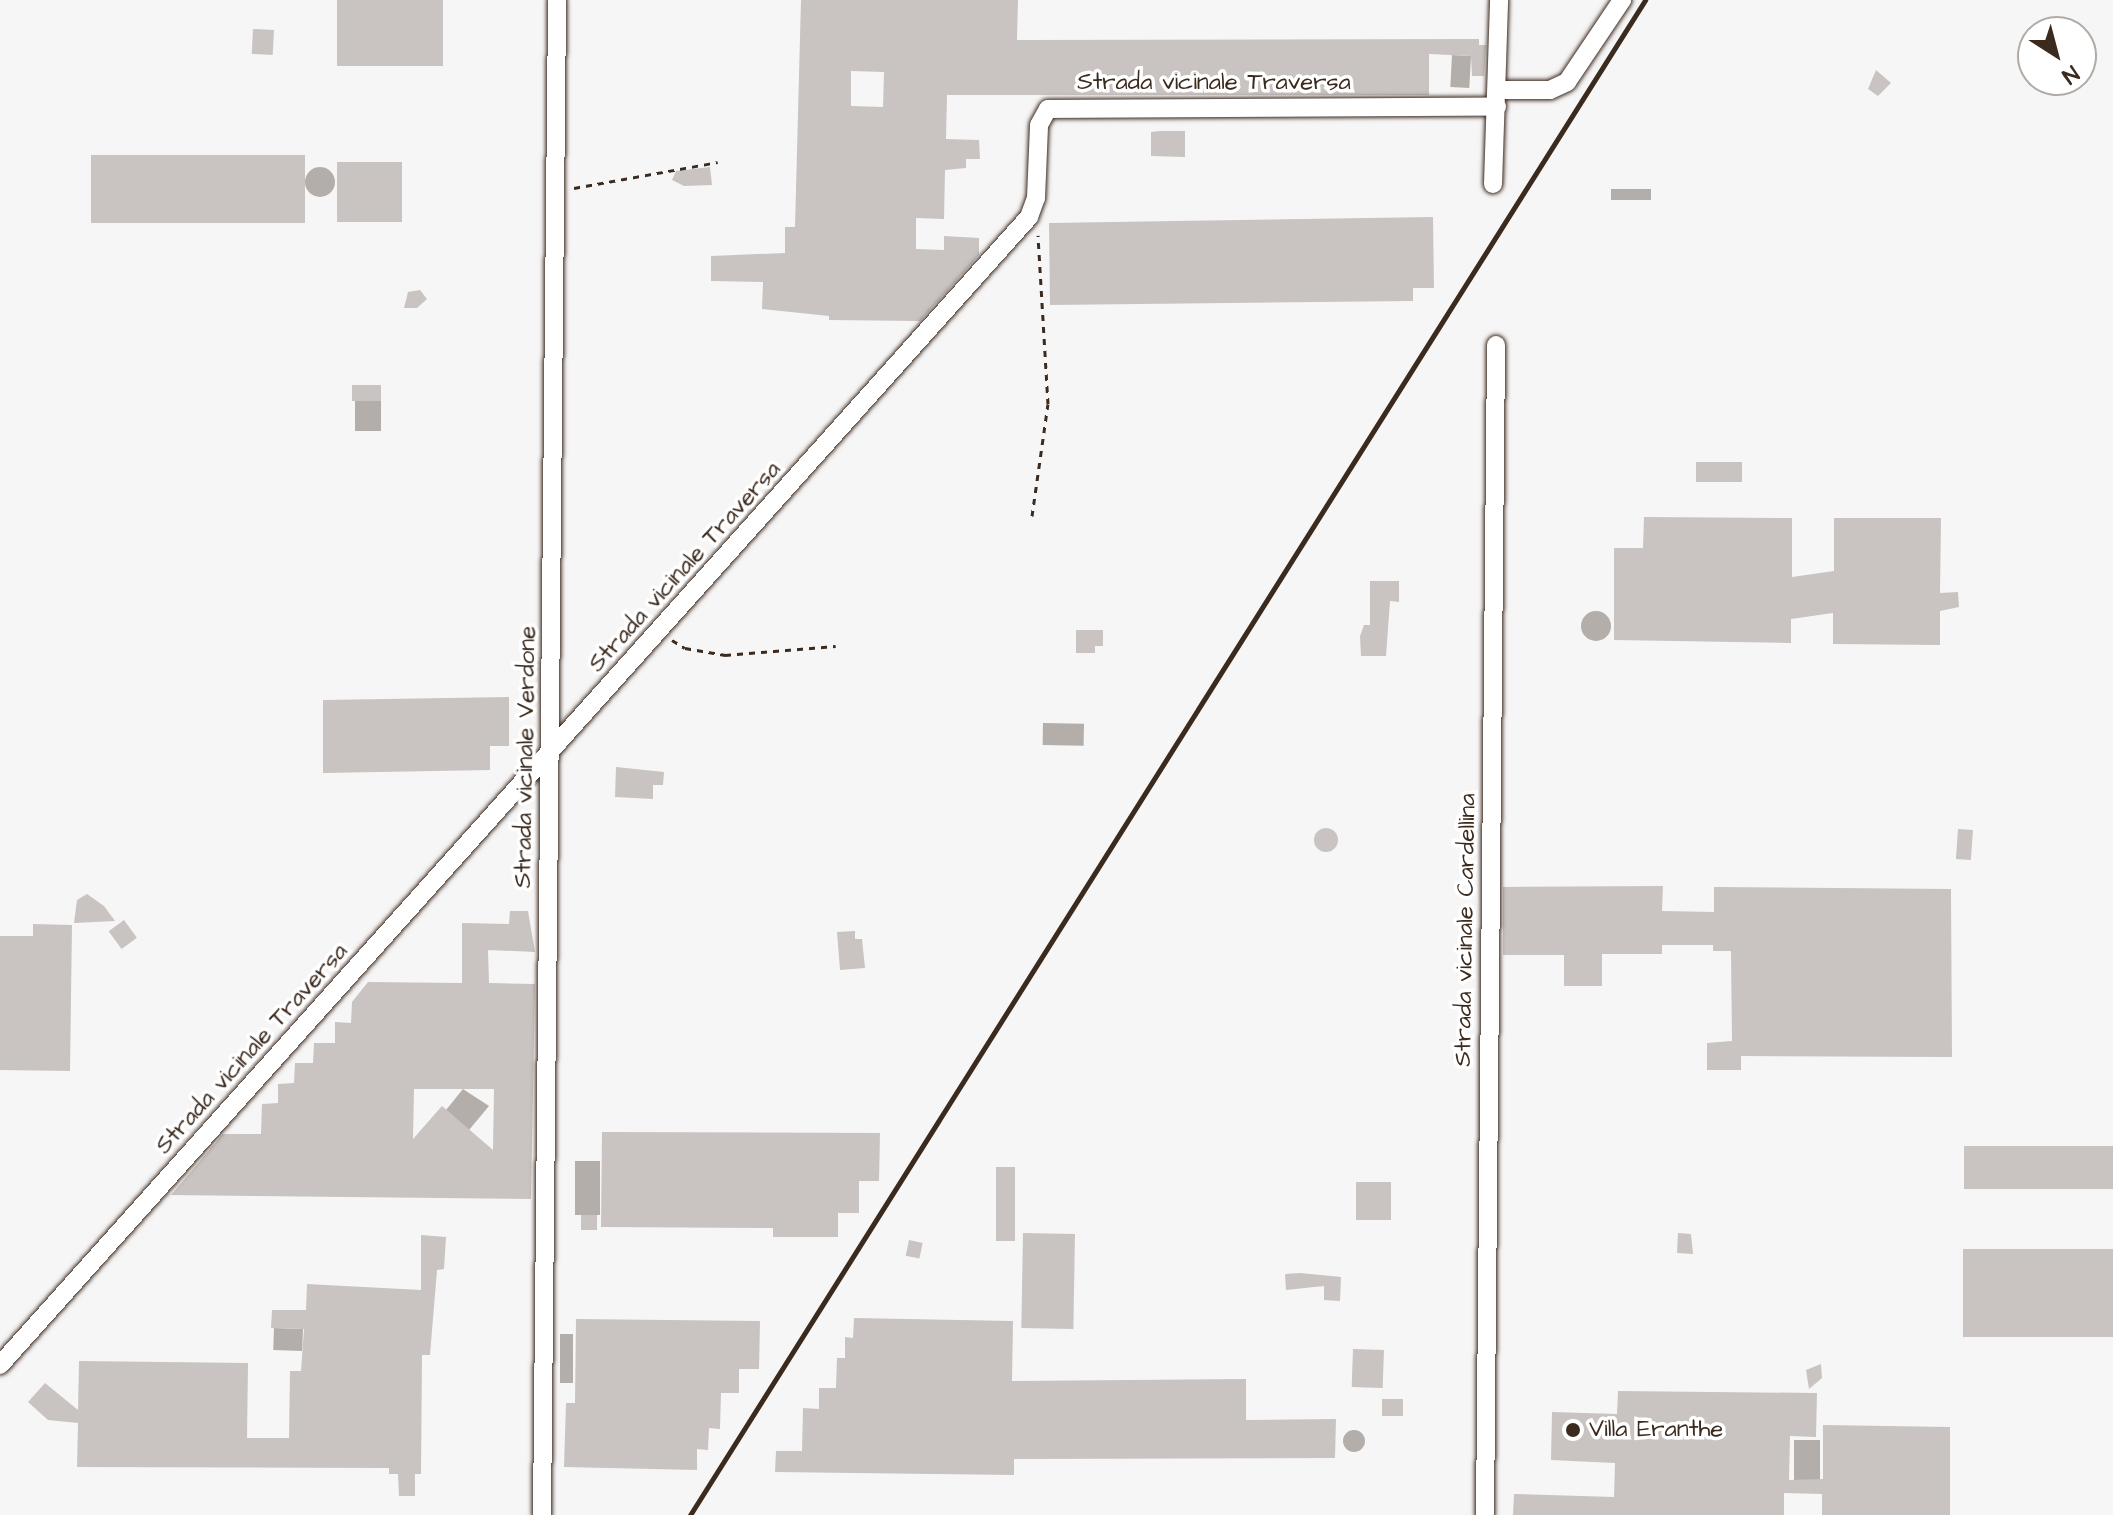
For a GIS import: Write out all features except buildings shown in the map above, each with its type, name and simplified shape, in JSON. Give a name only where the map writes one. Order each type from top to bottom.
[{"type":"street","name":"Strada vicinale Verdone","points":[[542,1515],[557,0]]},
{"type":"street","points":[[1493,184],[1499,0]]},
{"type":"street","name":"Strada vicinale Traversa","points":[[0,1365],[550,755],[1029,217],[1036,198],[1039,125],[1048,109],[1497,99],[1550,90],[1567,82],[1622,0]]},
{"type":"street","name":"Strada vicinale Cardellina","points":[[1485,1515],[1496,345]]},
{"type":"path","points":[[555,192],[718,162]]},
{"type":"path","points":[[1029,217],[1039,237],[1048,404],[1037,451],[1032,516]]},
{"type":"path","points":[[659,631],[685,648],[725,655],[836,646]]},
{"type":"shaded area","points":[[1452,55],[1471,56],[1469,88],[1450,87]]},
{"type":"shaded area","points":[[320,167],[331,171],[335,182],[331,193],[320,197],[309,193],[305,182],[309,171]]},
{"type":"shaded area","points":[[1611,189],[1651,189],[1651,200],[1611,200]]},
{"type":"shaded area","points":[[355,401],[381,401],[381,431],[355,431]]},
{"type":"shaded area","points":[[1596,611],[1602,612],[1610,620],[1610,632],[1602,640],[1596,641],[1590,640],[1582,632],[1581,626],[1582,620],[1590,612]]},
{"type":"shaded area","points":[[1043,723],[1084,724],[1084,746],[1043,745]]},
{"type":"shaded area","points":[[463,1089],[489,1106],[469,1130],[446,1110]]},
{"type":"shaded area","points":[[575,1161],[600,1161],[600,1215],[575,1215]]},
{"type":"shaded area","points":[[274,1328],[303,1329],[302,1351],[273,1350]]},
{"type":"shaded area","points":[[560,1334],[573,1334],[573,1383],[560,1383]]},
{"type":"shaded area","points":[[1350,1430],[1358,1430],[1365,1441],[1358,1452],[1350,1452],[1343,1445],[1343,1437]]},
{"type":"shaded area","points":[[1794,1440],[1820,1440],[1820,1480],[1794,1480]]},
{"type":"railway","points":[[690,1515],[1645,0]]},
{"type":"place","name":"Villa Eranthe","points":[[1573,1430]]}]
